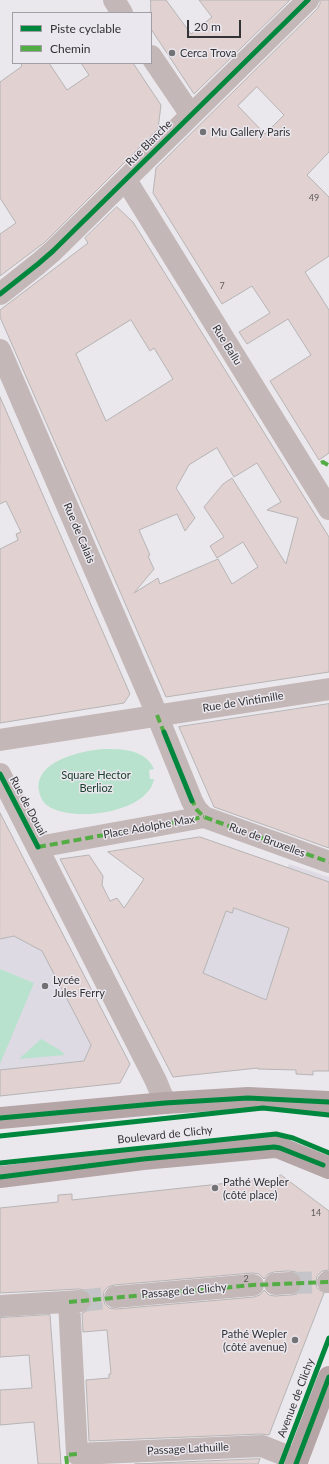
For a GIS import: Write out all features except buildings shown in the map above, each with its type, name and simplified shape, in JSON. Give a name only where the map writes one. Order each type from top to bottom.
[{"type":"main road","points":[[0,1118],[165,1103],[248,1098],[329,1102]]},
{"type":"main road","name":"Boulevard de Clichy","points":[[0,1177],[143,1159],[274,1147],[280,1148],[329,1168]]},
{"type":"main road","points":[[297,1462],[329,1376]]},
{"type":"street","points":[[114,0],[121,12]]},
{"type":"street","name":"Rue Blanche","points":[[0,294],[48,256],[308,0]]},
{"type":"street","points":[[152,57],[191,115]]},
{"type":"street","name":"Rue Ballu","points":[[126,180],[329,509]]},
{"type":"street","name":"Rue de Calais","points":[[0,350],[157,716]]},
{"type":"street","name":"Rue de Vintimille","points":[[157,716],[329,689]]},
{"type":"street","points":[[0,740],[157,716]]},
{"type":"street","name":"Place Adolphe Max","points":[[157,716],[192,801],[197,810],[204,817]]},
{"type":"street","name":"Rue de Douai","points":[[0,774],[7,801],[38,847],[149,1067],[165,1103]]},
{"type":"street","name":"Place Adolphe Max","points":[[38,847],[204,817]]},
{"type":"street","name":"Rue de Bruxelles","points":[[204,817],[329,862]]},
{"type":"street","name":"Passage de Clichy","points":[[115,1297],[253,1285]]},
{"type":"street","name":"Passage Lathuille","points":[[0,1306],[74,1301],[72,1459],[262,1446],[297,1462]]},
{"type":"shaded area","points":[[289,864],[329,877],[329,919],[271,986],[257,1018],[188,998],[221,904],[268,920]]},
{"type":"shaded area","name":"Lycée Jules Ferry","points":[[41,891],[130,1064],[120,1083],[0,1096],[0,900]]},
{"type":"green space","name":"Square Hector Berlioz","points":[[103,749],[125,750],[145,757],[154,769],[149,770],[150,779],[154,779],[149,791],[138,800],[124,807],[108,812],[91,814],[74,814],[59,811],[48,806],[42,800],[39,793],[39,781],[44,772],[51,765],[72,755]]},
{"type":"green space","points":[[0,969],[34,983],[0,1064]]},
{"type":"green space","points":[[41,1039],[60,1050],[65,1055],[19,1059]]},
{"type":"tunnel","points":[[290,1283],[328,1282]]},
{"type":"tunnel","points":[[80,1301],[115,1297]]},
{"type":"marked path","points":[[321,463],[323,462],[329,465]]},
{"type":"marked path","points":[[157,715],[165,735]]},
{"type":"marked path","points":[[191,798],[197,810],[204,817],[329,862]]},
{"type":"marked path","points":[[38,847],[204,817]]},
{"type":"marked path","points":[[69,1302],[253,1285],[329,1282]]},
{"type":"marked path","points":[[67,1464],[66,1455],[77,1454]]},
{"type":"cycle path","points":[[0,294],[53,251],[308,0]]},
{"type":"cycle path","points":[[164,732],[192,801]]},
{"type":"cycle path","points":[[0,774],[38,847]]},
{"type":"cycle path","points":[[0,1118],[165,1103],[248,1098],[329,1102]]},
{"type":"cycle path","points":[[0,1136],[263,1108],[329,1115]]},
{"type":"cycle path","points":[[0,1163],[276,1134],[293,1138],[329,1153]]},
{"type":"cycle path","points":[[0,1177],[143,1159],[274,1147],[323,1165]]},
{"type":"cycle path","name":"Avenue de Clichy","points":[[281,1464],[329,1338]]},
{"type":"cycle path","points":[[296,1464],[329,1377]]},
{"type":"place","name":"Cerca Trova","points":[[172,53]]},
{"type":"place","name":"Mu Gallery Paris","points":[[203,132]]},
{"type":"place","name":"Lycée Jules Ferry","points":[[45,986]]},
{"type":"place","name":"Pathé Wepler (côté place)","points":[[215,1188]]},
{"type":"place","name":"Pathé Wepler (côté avenue)","points":[[295,1340]]}]
